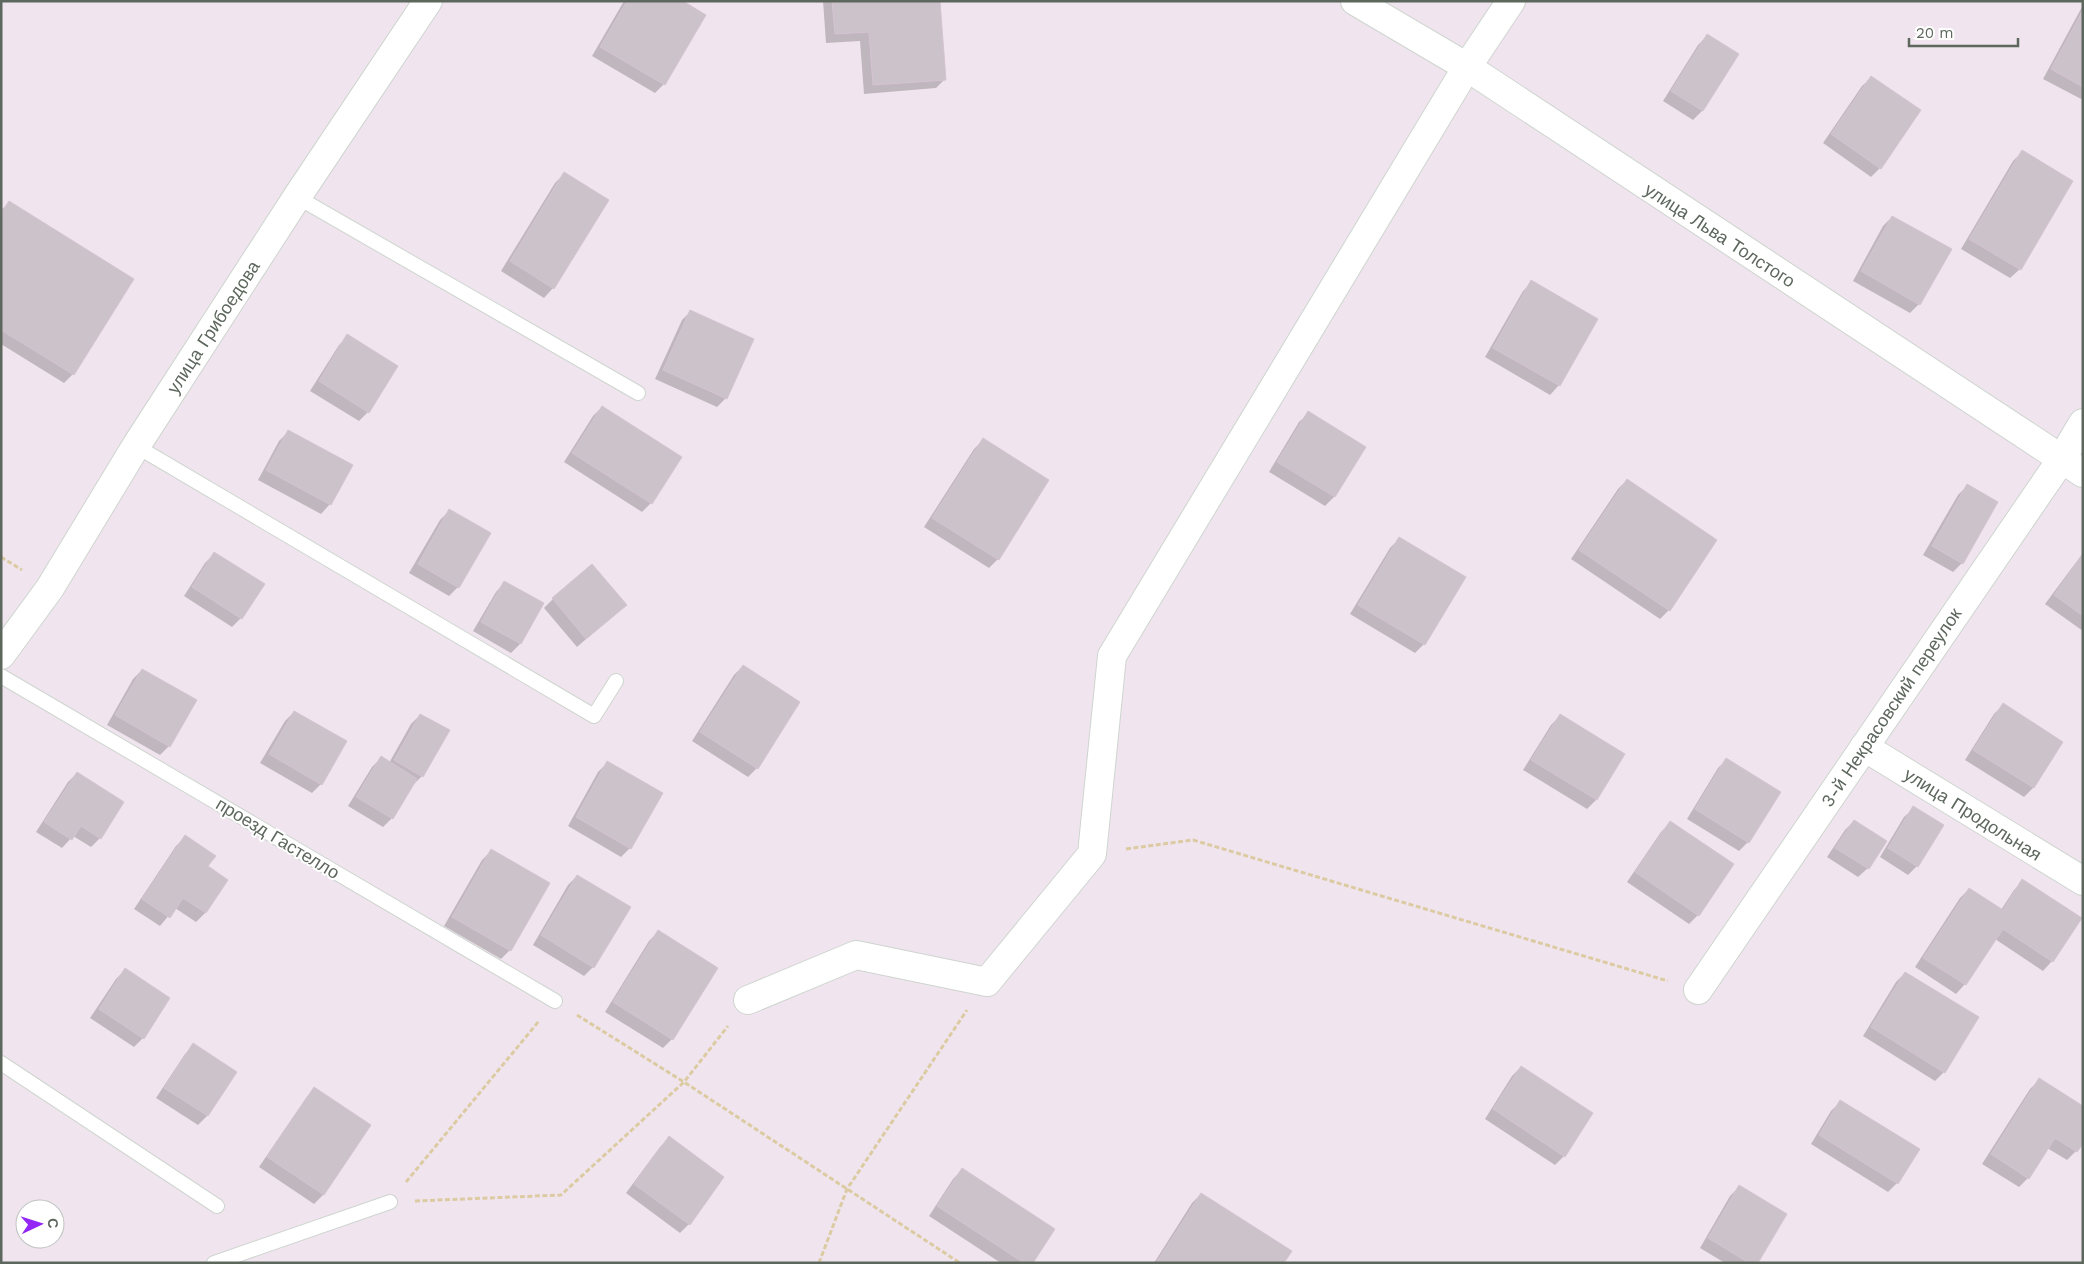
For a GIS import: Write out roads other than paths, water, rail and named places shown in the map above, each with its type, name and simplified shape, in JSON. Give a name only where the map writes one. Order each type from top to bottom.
[{"type":"street","name":"улица Грибоедова","points":[[1,655],[50,588],[136,446],[297,197],[428,1]]},
{"type":"street","name":"улица Льва Толстого","points":[[1355,1],[1467,67],[2072,466]]},
{"type":"street","points":[[748,1000],[856,955],[987,982],[1092,854],[1112,656],[1467,67],[1511,1]]},
{"type":"street","name":"3-й Некрасовский переулок","points":[[1698,990],[1864,747],[2072,466],[2083,424]]},
{"type":"street","name":"улица Продольная","points":[[1864,747],[2083,881]]},
{"type":"lane","points":[[297,197],[638,393]]},
{"type":"lane","points":[[136,446],[594,716],[616,680]]},
{"type":"lane","name":"проезд Гастелло","points":[[1,676],[554,1001]]},
{"type":"lane","points":[[1,1063],[217,1206]]},
{"type":"lane","points":[[214,1263],[390,1202]]}]
